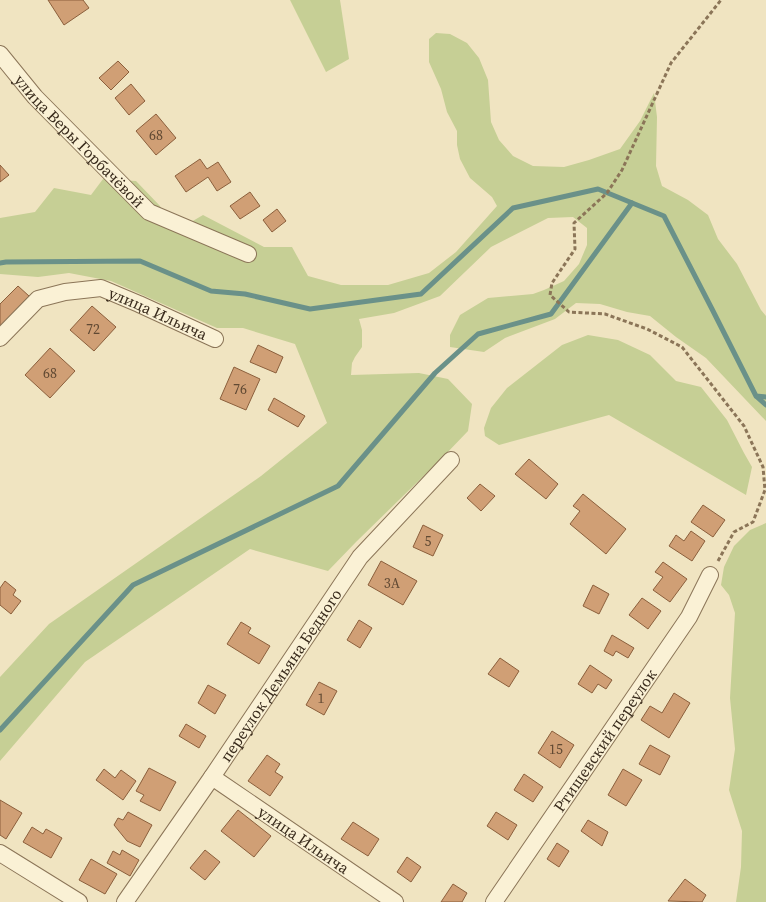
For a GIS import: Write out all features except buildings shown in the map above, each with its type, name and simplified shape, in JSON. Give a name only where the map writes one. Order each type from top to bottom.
[{"type":"street","name":"улица Веры Горбачёвой","points":[[0,54],[35,97],[148,212],[248,254]]},
{"type":"street","name":"улица Ильича","points":[[0,338],[38,299],[65,292],[101,288],[215,339]]},
{"type":"street","name":"переулок Демьяна Бедного","points":[[125,902],[212,777],[360,557],[451,460]]},
{"type":"street","name":"Ртищевский переулок","points":[[494,902],[688,617],[710,575]]},
{"type":"street","name":"улица Ильича","points":[[212,777],[395,902]]},
{"type":"street","points":[[0,852],[79,902]]},
{"type":"path","points":[[710,575],[734,532],[753,522],[765,490],[763,467],[744,426],[682,347],[647,329],[605,314],[569,312],[550,295],[552,283],[575,249],[574,223],[607,193],[622,170],[671,63],[721,0]]},
{"type":"green space","points":[[290,0],[340,0],[349,59],[326,72]]},
{"type":"green space","points":[[436,33],[450,34],[467,43],[479,58],[488,80],[491,122],[499,140],[513,156],[533,166],[564,167],[620,149],[640,121],[654,93],[657,117],[656,166],[662,186],[688,200],[708,215],[718,239],[737,264],[766,316],[766,421],[706,358],[650,316],[600,304],[576,303],[555,319],[505,338],[484,352],[450,347],[450,335],[460,315],[488,298],[533,294],[544,290],[564,281],[579,264],[587,245],[587,228],[573,217],[548,218],[491,247],[440,296],[394,313],[359,319],[362,330],[362,347],[352,363],[351,375],[419,373],[448,379],[472,404],[468,431],[328,571],[250,549],[85,662],[0,761],[0,677],[49,624],[261,476],[327,423],[295,344],[243,328],[217,328],[111,281],[69,273],[38,277],[0,274],[0,218],[35,212],[54,188],[91,195],[103,179],[136,181],[160,206],[174,232],[203,215],[264,247],[292,247],[308,276],[341,285],[388,285],[429,273],[456,252],[497,206],[492,197],[470,178],[460,159],[457,131],[447,112],[441,89],[429,62],[429,39]]},
{"type":"green space","points":[[588,335],[618,340],[650,355],[676,381],[701,387],[727,420],[752,467],[746,495],[609,415],[499,445],[485,436],[484,428],[491,408],[507,388],[562,345]]},
{"type":"green space","points":[[766,523],[766,902],[736,902],[741,867],[742,831],[729,790],[735,749],[730,698],[735,613],[729,595],[721,585],[724,567],[734,546],[750,530]]},
{"type":"waterway","points":[[0,263],[140,261],[211,291],[245,294],[310,309],[421,294],[513,208],[598,189],[664,216],[756,396],[766,397]]},
{"type":"waterway","points":[[0,730],[133,585],[338,486],[435,373],[478,334],[551,314],[632,203]]},
{"type":"waterway","points":[[757,397],[766,405]]}]
